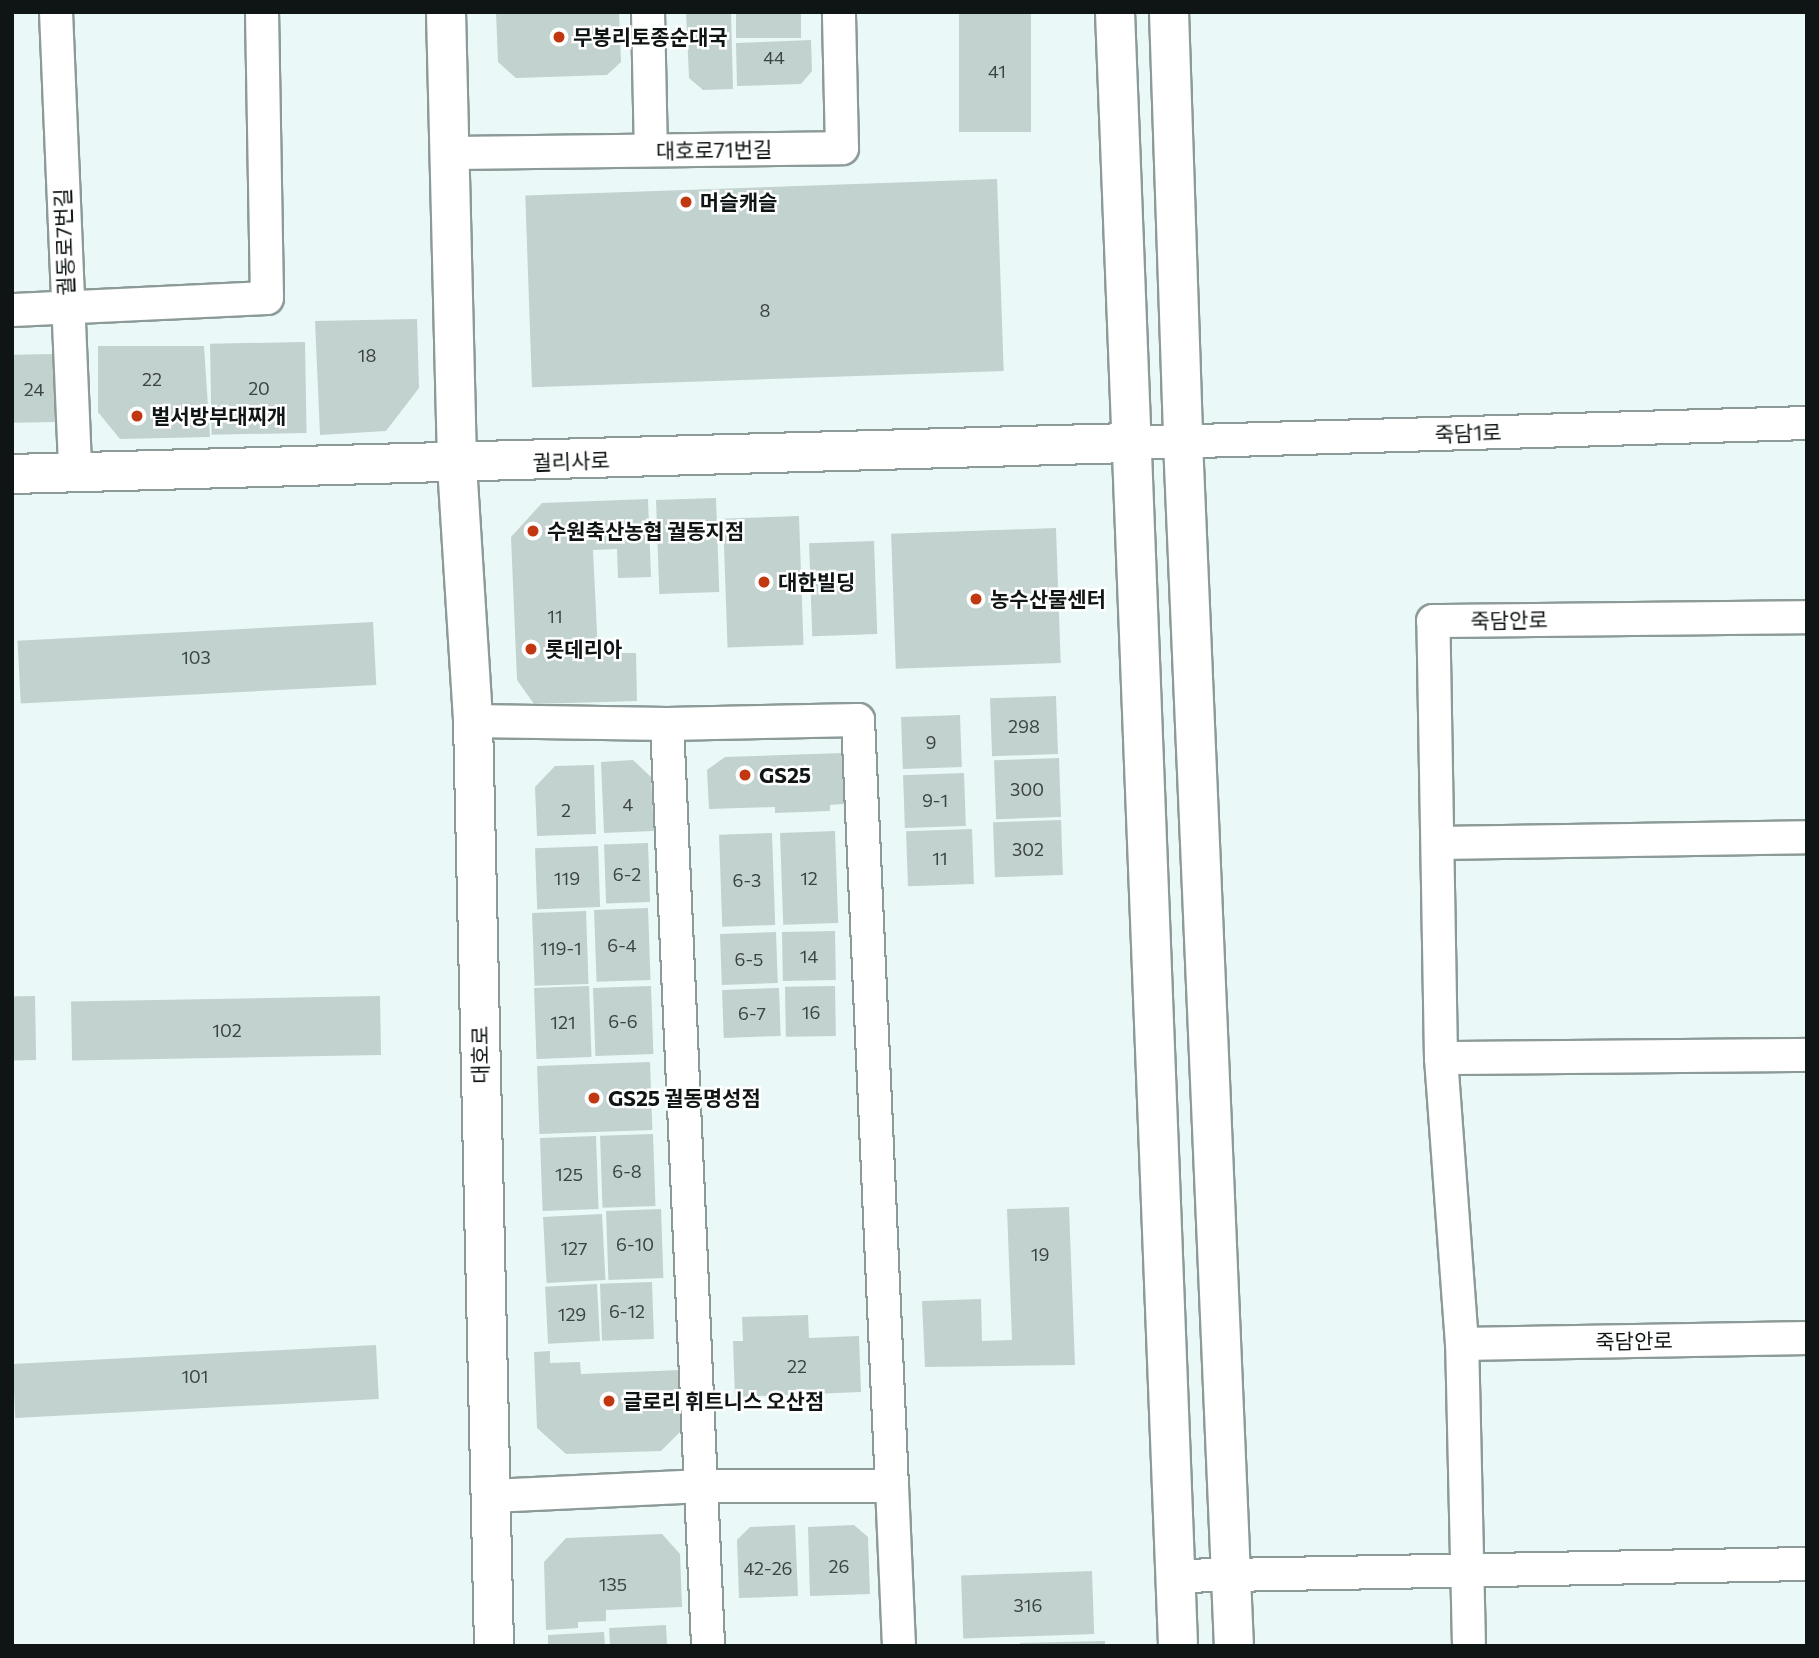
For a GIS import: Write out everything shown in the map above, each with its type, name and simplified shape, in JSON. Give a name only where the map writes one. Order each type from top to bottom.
[{"type":"street","name":"궐동로7번길","points":[[56,12],[66,307],[75,472]]},
{"type":"street","points":[[12,310],[267,298],[262,12]]},
{"type":"street","name":"대호로","points":[[446,12],[457,465],[473,721],[494,1646]]},
{"type":"street","points":[[648,12],[651,150]]},
{"type":"street","name":"대호로71번길","points":[[450,153],[842,148],[839,12]]},
{"type":"street","points":[[1115,12],[1178,1646]]},
{"type":"street","points":[[1169,12],[1183,442],[1234,1646]]},
{"type":"street","name":"죽담1로","points":[[1130,443],[1807,423]]},
{"type":"street","name":"궐리사로","points":[[12,474],[457,465],[1130,443]]},
{"type":"street","name":"죽담안로","points":[[1469,1646],[1462,1344],[1441,1058],[1433,621],[1807,617]]},
{"type":"street","points":[[473,721],[667,724],[858,720],[899,1646]]},
{"type":"street","points":[[667,724],[703,1486],[708,1646]]},
{"type":"street","points":[[1439,844],[1807,837]]},
{"type":"street","points":[[1441,1058],[1807,1055]]},
{"type":"street","name":"죽담안로","points":[[1462,1344],[1807,1338]]},
{"type":"street","points":[[491,1496],[703,1486],[892,1486]]},
{"type":"street","points":[[1175,1576],[1466,1573],[1807,1564]]},
{"type":"building","name":"무봉리토종순대국","points":[[496,12],[619,12],[621,62],[607,75],[516,78],[498,62]]},
{"type":"building","points":[[686,12],[731,12],[733,89],[703,90],[689,78]]},
{"type":"building","points":[[736,12],[801,12],[801,38],[736,38]]},
{"type":"building","points":[[959,12],[1031,12],[1031,132],[959,132]]},
{"type":"building","points":[[811,40],[812,71],[801,84],[737,86],[736,43]]},
{"type":"building","points":[[997,179],[1004,371],[532,387],[525,195]]},
{"type":"building","points":[[417,319],[419,388],[386,431],[320,435],[315,321]]},
{"type":"building","points":[[305,342],[307,433],[212,435],[210,344]]},
{"type":"building","points":[[98,346],[204,346],[210,437],[120,439],[98,412]]},
{"type":"building","points":[[55,354],[56,422],[13,423],[12,355]]},
{"type":"building","points":[[716,498],[719,592],[659,594],[656,500]]},
{"type":"building","points":[[648,499],[651,577],[618,578],[617,549],[593,550],[598,653],[636,653],[637,701],[534,704],[517,680],[511,537],[542,503]]},
{"type":"building","name":"대한빌딩","points":[[799,516],[804,645],[728,648],[723,519]]},
{"type":"building","name":"농수산물센터","points":[[1056,528],[1061,663],[896,669],[891,534]]},
{"type":"building","points":[[874,541],[877,634],[812,636],[809,543]]},
{"type":"building","points":[[373,622],[376,685],[21,704],[17,641]]},
{"type":"building","points":[[1056,696],[1058,754],[992,756],[990,698]]},
{"type":"building","points":[[960,715],[962,767],[903,769],[901,717]]},
{"type":"building","points":[[842,753],[844,804],[830,805],[830,811],[775,813],[775,807],[709,809],[707,770],[725,757]]},
{"type":"building","points":[[1059,758],[1061,817],[996,819],[994,760]]},
{"type":"building","points":[[633,760],[651,777],[654,831],[604,833],[601,762]]},
{"type":"building","points":[[594,765],[596,834],[537,836],[535,787],[555,766]]},
{"type":"building","points":[[964,773],[966,826],[905,828],[903,775]]},
{"type":"building","points":[[1061,820],[1063,875],[995,877],[993,822]]},
{"type":"building","points":[[972,829],[974,884],[908,886],[906,831]]},
{"type":"building","points":[[835,831],[838,923],[783,925],[780,833]]},
{"type":"building","points":[[772,833],[775,925],[722,927],[719,835]]},
{"type":"building","points":[[648,843],[650,902],[606,903],[604,845]]},
{"type":"building","points":[[598,846],[600,907],[537,909],[535,848]]},
{"type":"building","points":[[648,908],[651,980],[597,982],[594,910]]},
{"type":"building","points":[[586,911],[589,984],[535,986],[532,913]]},
{"type":"building","points":[[835,931],[836,980],[783,981],[782,932]]},
{"type":"building","points":[[776,932],[778,983],[722,985],[720,934]]},
{"type":"building","points":[[589,986],[591,1057],[537,1059],[534,988]]},
{"type":"building","points":[[651,986],[653,1054],[595,1056],[593,988]]},
{"type":"building","points":[[835,986],[836,1036],[786,1037],[785,987]]},
{"type":"building","points":[[779,988],[781,1036],[724,1038],[722,990]]},
{"type":"building","points":[[12,996],[35,996],[36,1060],[13,1060]]},
{"type":"building","points":[[380,996],[381,1055],[72,1060],[71,1001]]},
{"type":"building","name":"GS25 궐동명성점","points":[[650,1062],[652,1130],[539,1134],[537,1066]]},
{"type":"building","points":[[653,1134],[656,1206],[603,1208],[600,1136]]},
{"type":"building","points":[[596,1136],[599,1209],[543,1211],[540,1138]]},
{"type":"building","points":[[1069,1207],[1075,1365],[925,1367],[922,1301],[981,1299],[982,1341],[1012,1340],[1007,1209]]},
{"type":"building","points":[[661,1209],[663,1278],[608,1280],[606,1211]]},
{"type":"building","points":[[602,1214],[605,1280],[547,1283],[543,1217]]},
{"type":"building","points":[[652,1282],[654,1339],[602,1341],[600,1284]]},
{"type":"building","points":[[597,1284],[600,1341],[548,1344],[545,1287]]},
{"type":"building","points":[[808,1315],[809,1338],[859,1336],[861,1392],[735,1397],[733,1341],[743,1341],[742,1317]]},
{"type":"building","points":[[376,1345],[379,1399],[15,1418],[12,1364]]},
{"type":"building","name":"글로리 휘트니스 오산점","points":[[550,1351],[550,1363],[580,1362],[581,1374],[681,1370],[683,1429],[661,1451],[566,1454],[537,1428],[534,1352]]},
{"type":"building","points":[[795,1525],[798,1596],[739,1598],[737,1540],[750,1527]]},
{"type":"building","points":[[854,1525],[868,1537],[870,1594],[810,1596],[808,1527]]},
{"type":"building","points":[[662,1534],[680,1554],[682,1607],[606,1610],[606,1621],[578,1622],[578,1628],[546,1630],[544,1562],[566,1538]]},
{"type":"building","points":[[1092,1571],[1094,1634],[963,1639],[961,1576]]},
{"type":"building","points":[[666,1625],[667,1646],[610,1646],[609,1628]]},
{"type":"building","points":[[604,1632],[605,1646],[548,1646],[548,1635]]},
{"type":"building","points":[[1105,1641],[1105,1646],[1020,1646],[1020,1643]]},
{"type":"place","name":"무봉리토종순대국","points":[[559,37]]},
{"type":"place","name":"머슬캐슬","points":[[686,202]]},
{"type":"place","name":"벌서방부대찌개","points":[[137,416]]},
{"type":"place","name":"수원축산농협 궐동지점","points":[[533,531]]},
{"type":"place","name":"대한빌딩","points":[[764,582]]},
{"type":"place","name":"농수산물센터","points":[[976,599]]},
{"type":"place","name":"롯데리아","points":[[531,649]]},
{"type":"place","name":"GS25","points":[[745,775]]},
{"type":"place","name":"GS25 궐동명성점","points":[[594,1098]]},
{"type":"place","name":"글로리 휘트니스 오산점","points":[[609,1401]]}]
